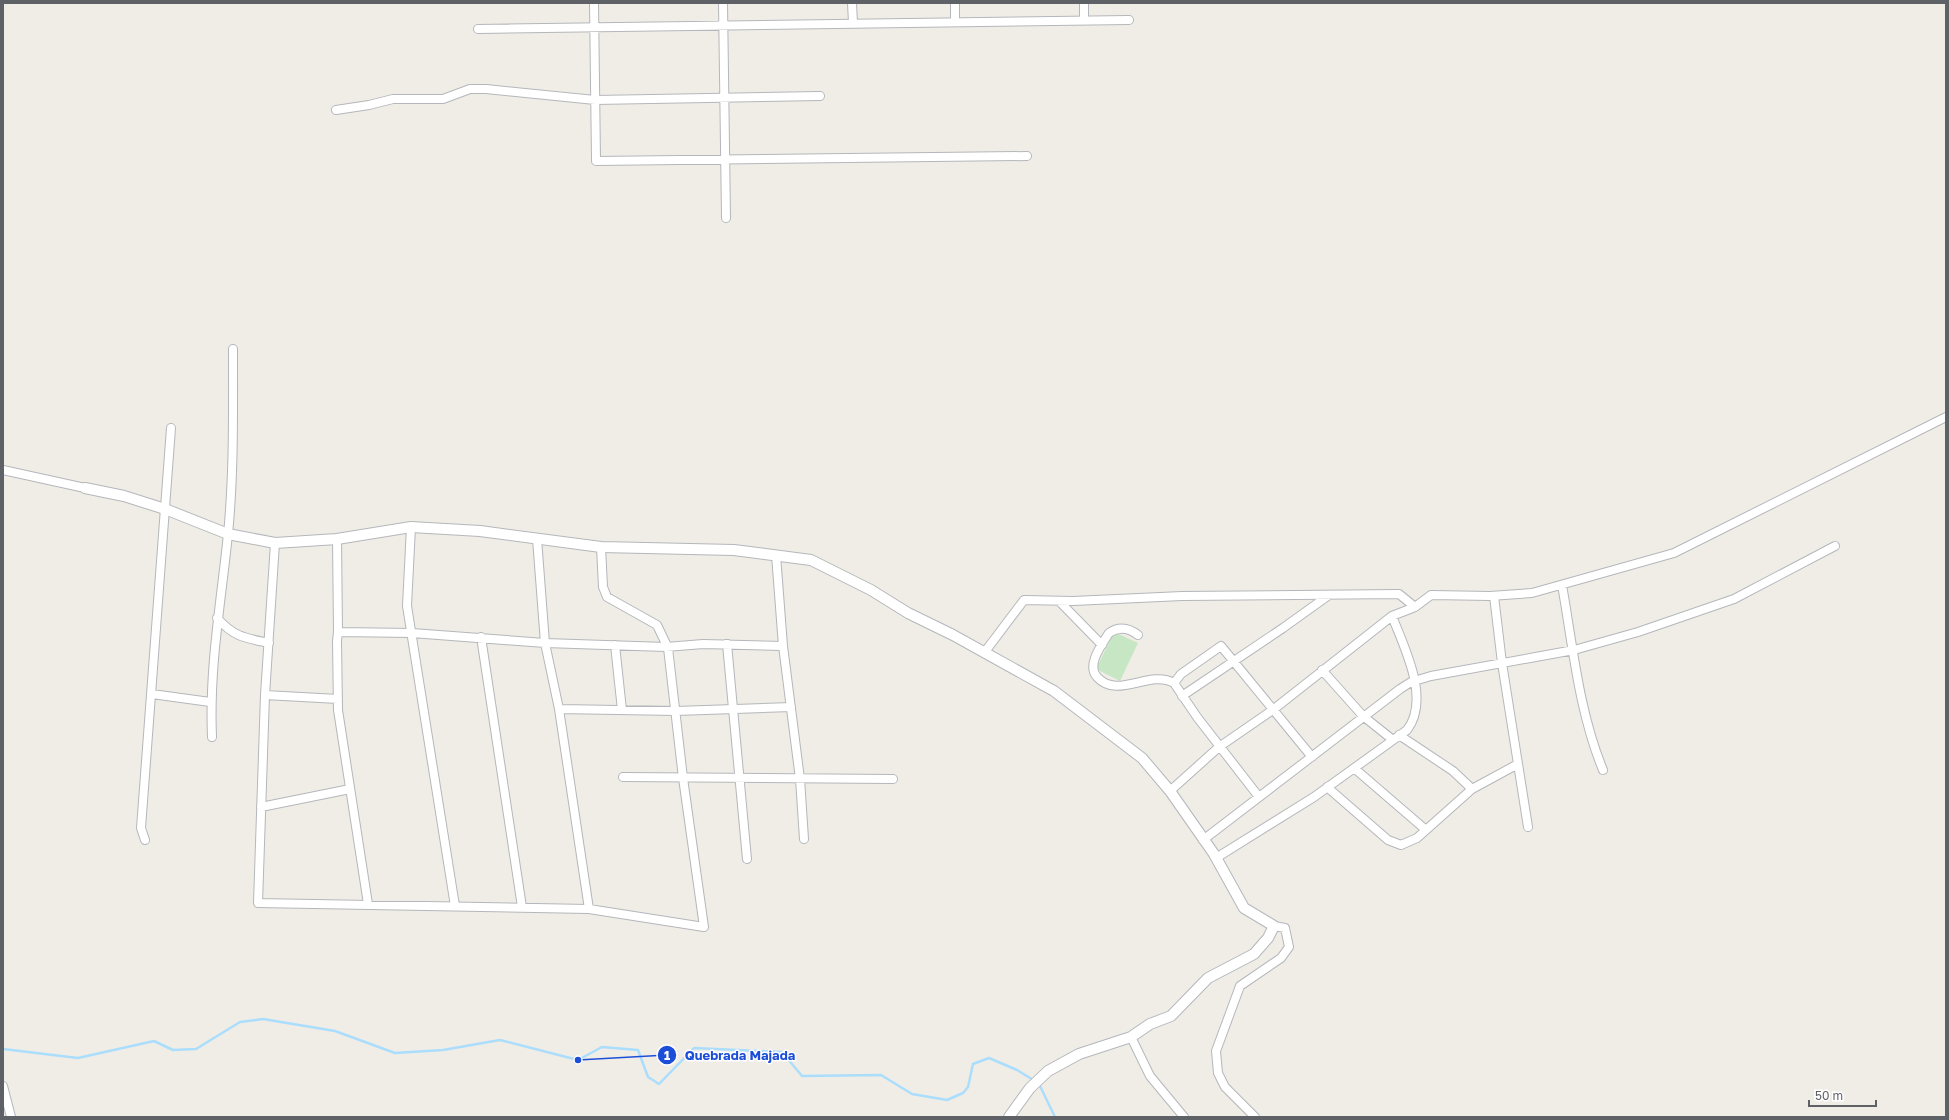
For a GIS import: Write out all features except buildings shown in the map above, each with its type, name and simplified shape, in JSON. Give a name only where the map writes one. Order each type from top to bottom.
[{"type":"street","points":[[594,3],[596,161],[1028,156]]},
{"type":"street","points":[[723,3],[726,218]]},
{"type":"street","points":[[852,3],[853,23]]},
{"type":"street","points":[[954,3],[955,22]]},
{"type":"street","points":[[1084,3],[1084,20]]},
{"type":"street","points":[[478,29],[1129,20]]},
{"type":"street","points":[[336,110],[369,105],[393,99],[443,99],[470,89],[486,89],[595,100],[820,96]]},
{"type":"street","points":[[212,736],[210,702],[217,618],[228,534],[233,437],[233,349]]},
{"type":"street","points":[[1170,791],[1219,747],[1274,709],[1392,616],[1415,607],[1431,595],[1494,596],[1532,593],[1674,553],[1946,417]]},
{"type":"street","points":[[145,840],[141,828],[152,694],[170,428]]},
{"type":"street","points":[[3,470],[124,496],[165,509],[228,534],[275,543],[337,539],[411,527],[480,531],[601,547],[734,550],[811,560],[871,590],[908,613],[953,635],[1054,691],[1142,758],[1170,791],[1204,840],[1216,858],[1244,908],[1274,926],[1285,928],[1289,946],[1281,958],[1240,986],[1216,1050],[1218,1073],[1225,1088],[1255,1117]]},
{"type":"street","points":[[411,527],[407,606],[455,906]]},
{"type":"street","points":[[337,539],[338,699],[350,790],[368,904]]},
{"type":"street","points":[[537,539],[545,643],[559,709],[589,909]]},
{"type":"street","points":[[275,543],[265,695],[258,903],[589,909],[704,927],[683,778],[676,710],[666,647],[657,625],[607,598],[602,587],[601,547]]},
{"type":"street","points":[[1204,840],[1363,716],[1400,689],[1414,681],[1430,676],[1502,662],[1574,650],[1618,638],[1734,599],[1835,546]]},
{"type":"street","points":[[776,555],[783,646],[800,779],[804,840]]},
{"type":"street","points":[[1562,585],[1587,725],[1594,749],[1603,770]]},
{"type":"street","points":[[984,653],[1024,600],[1058,601],[1182,596],[1399,594],[1415,607]]},
{"type":"street","points":[[1182,696],[1329,595]]},
{"type":"street","points":[[1494,596],[1502,662],[1528,827]]},
{"type":"street","points":[[1058,601],[1102,644]]},
{"type":"street","points":[[1216,858],[1327,787],[1396,738],[1412,724],[1417,712],[1414,681],[1392,616]]},
{"type":"street","points":[[217,618],[227,629],[237,635],[269,643]]},
{"type":"street","points":[[1138,634],[1126,629],[1116,629],[1109,633],[1095,659],[1093,669],[1095,675],[1104,684],[1116,687],[1142,681],[1169,680],[1174,684],[1219,747],[1259,797]]},
{"type":"street","points":[[338,632],[481,636],[545,643],[666,647],[703,644],[783,646]]},
{"type":"street","points":[[481,636],[522,907]]},
{"type":"street","points":[[727,644],[732,710],[741,779],[743,825],[748,859]]},
{"type":"street","points":[[615,645],[622,710]]},
{"type":"street","points":[[1174,684],[1181,674],[1221,646],[1312,757]]},
{"type":"street","points":[[1322,670],[1363,716],[1396,738],[1452,771],[1472,789]]},
{"type":"street","points":[[152,694],[210,702]]},
{"type":"street","points":[[265,695],[338,699]]},
{"type":"street","points":[[559,709],[732,710],[791,707]]},
{"type":"street","points":[[1327,787],[1393,843],[1406,844],[1426,830],[1472,789],[1518,764]]},
{"type":"street","points":[[1354,768],[1426,830]]},
{"type":"street","points":[[623,777],[893,779]]},
{"type":"street","points":[[261,807],[350,790]]},
{"type":"street","points":[[1009,1117],[1033,1085],[1048,1071],[1079,1054],[1131,1037],[1150,1024],[1171,1016],[1208,978],[1254,954],[1268,938],[1274,926]]},
{"type":"street","points":[[1131,1037],[1150,1076],[1184,1117]]},
{"type":"street","points":[[3,1086],[11,1117]]},
{"type":"green space","points":[[1114,632],[1138,643],[1120,681],[1096,669]]},
{"type":"waterway","points":[[3,1049],[78,1058],[154,1041],[173,1050],[196,1049],[240,1022],[263,1019],[335,1031],[395,1053],[443,1050],[500,1040],[578,1060],[602,1047],[638,1050],[648,1077],[659,1084],[694,1048],[782,1052],[802,1076],[881,1075],[912,1094],[947,1100],[963,1093],[968,1087],[973,1064],[989,1058],[1017,1070],[1035,1081]]},
{"type":"waterway","points":[[1039,1084],[1055,1117]]},
{"type":"place","name":"Quebrada Majada","points":[[578,1060]]}]
